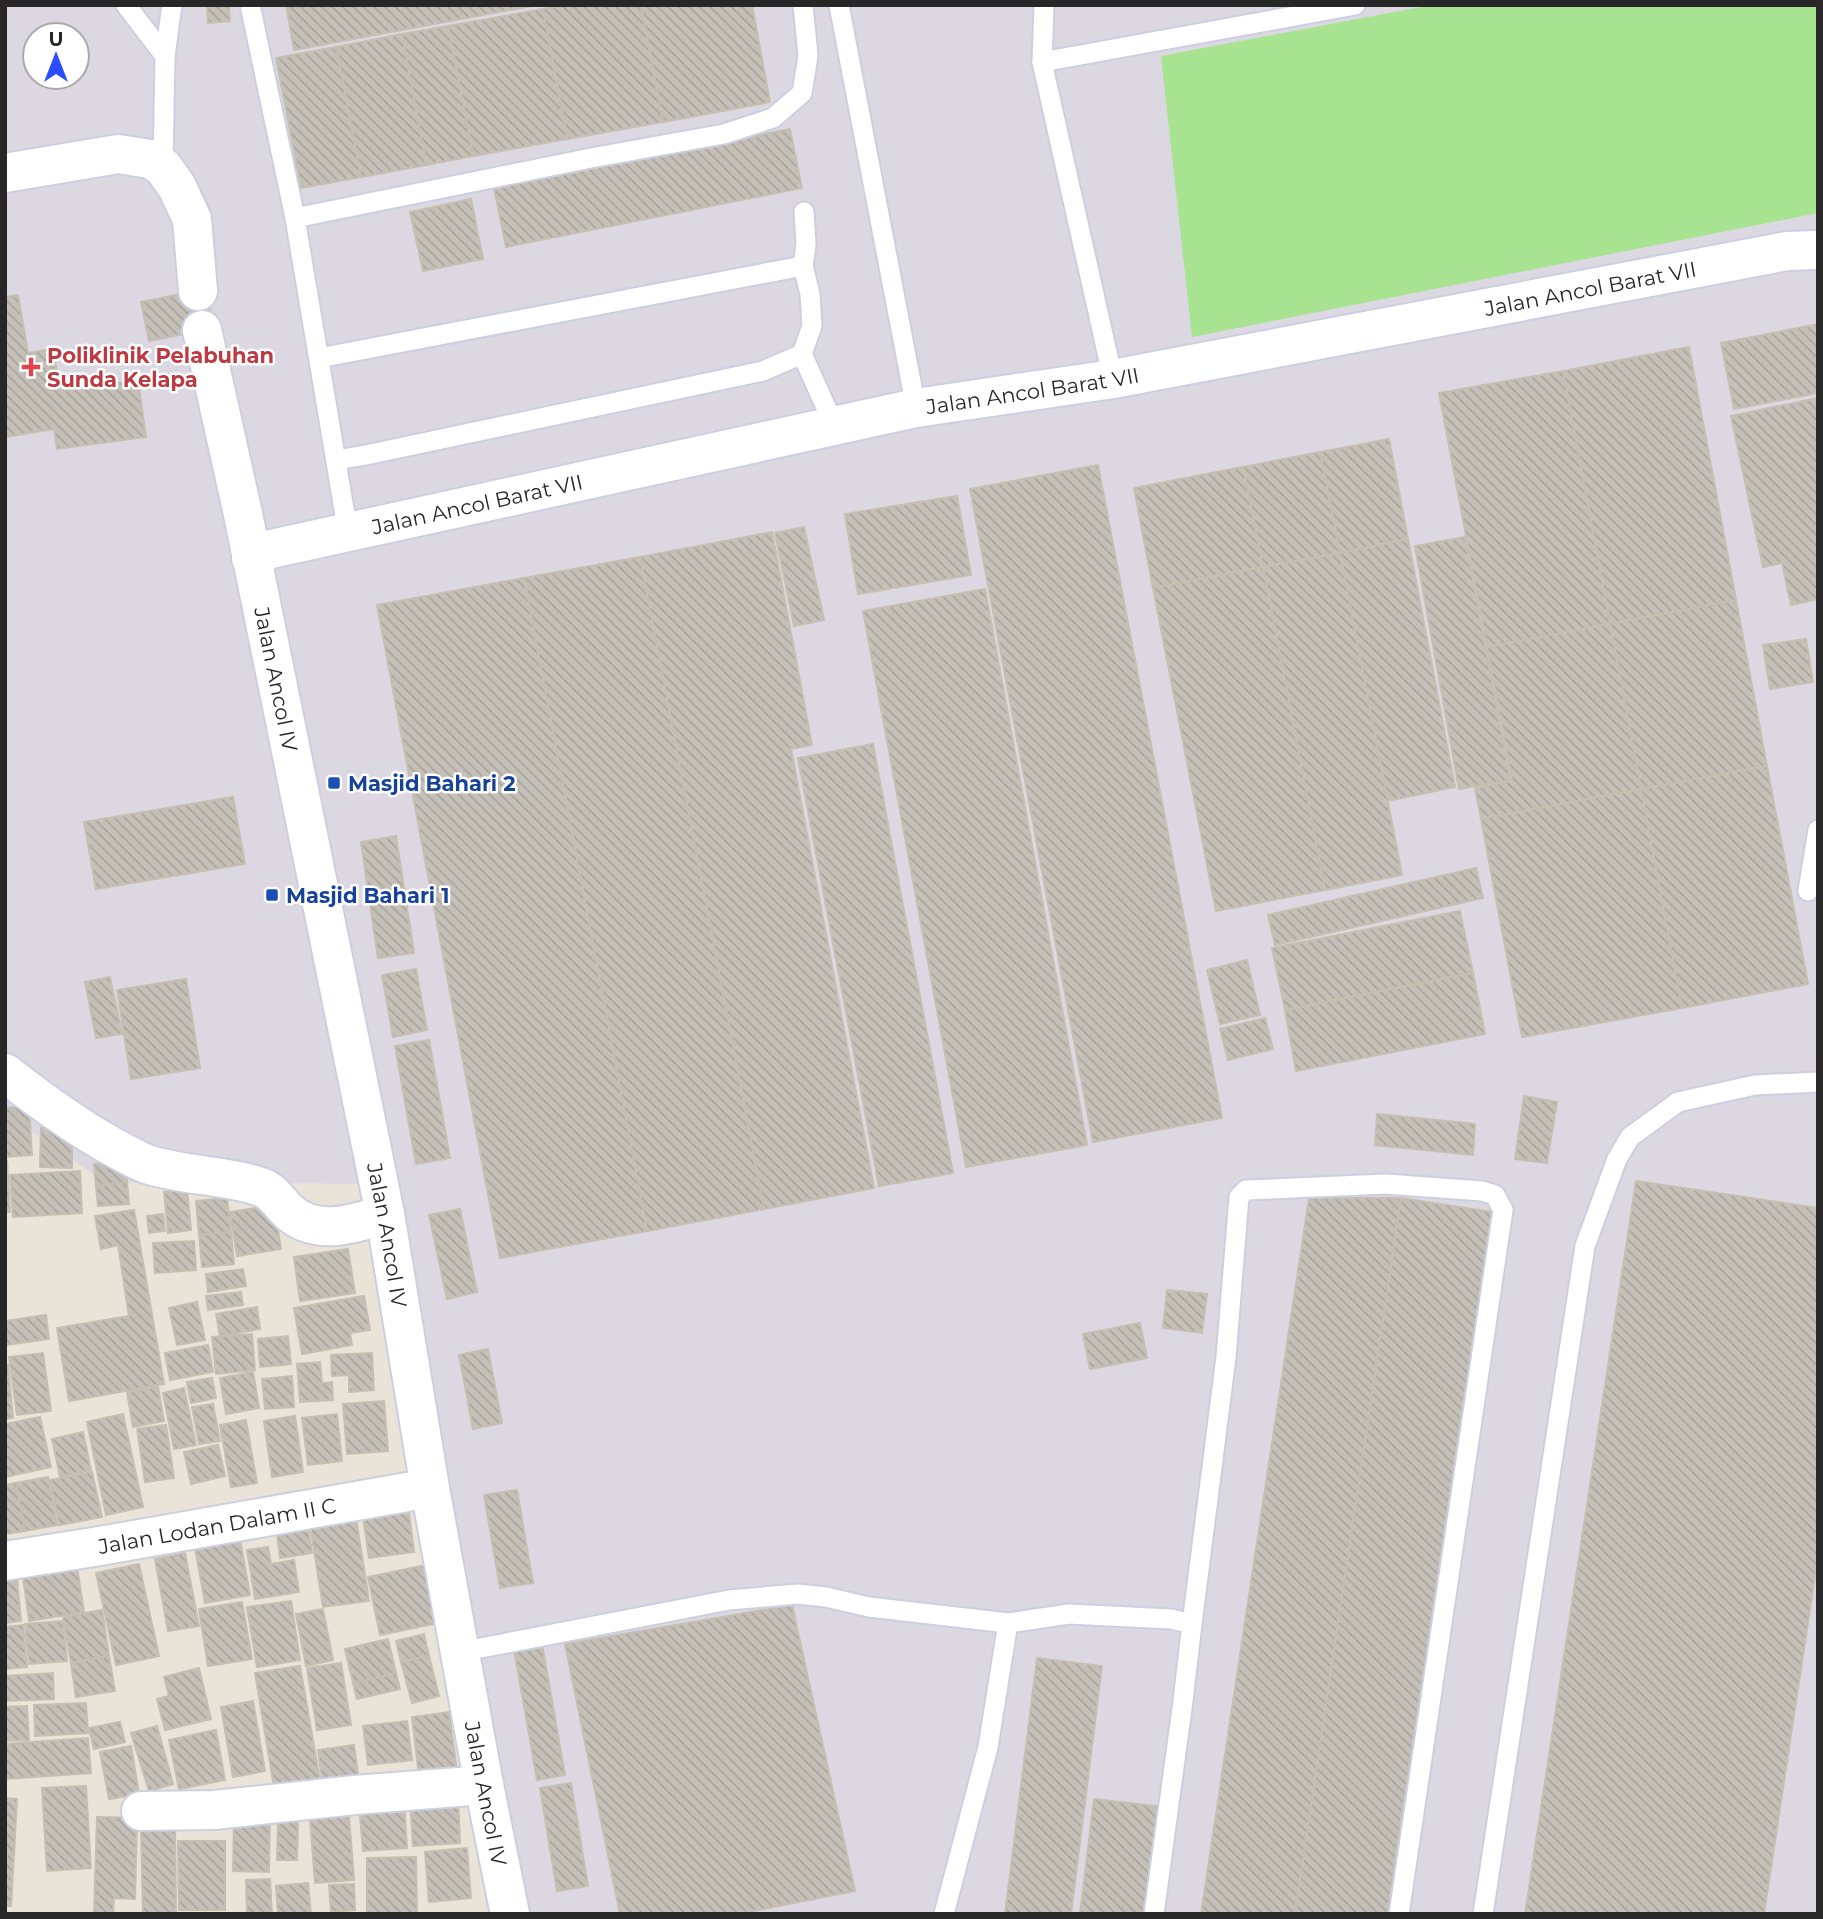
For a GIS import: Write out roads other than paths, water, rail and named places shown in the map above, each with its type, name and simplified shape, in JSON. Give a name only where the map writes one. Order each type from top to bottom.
[{"type":"street","points":[[5,173],[118,154],[150,159],[163,167],[177,187],[192,219],[198,291]]},
{"type":"street","name":"Jalan Ancol Barat VII","points":[[251,558],[271,549],[916,408],[1113,379],[1787,251],[1818,250]]},
{"type":"street","name":"Jalan Ancol IV","points":[[202,330],[243,514],[385,1214],[430,1488],[510,1914]]},
{"type":"street","points":[[5,1073],[101,1142],[149,1165],[252,1184],[272,1192],[290,1213],[308,1224],[353,1224],[385,1214]]},
{"type":"street","name":"Jalan Lodan Dalam II C","points":[[5,1560],[430,1488]]},
{"type":"street","points":[[141,1811],[214,1810],[484,1785]]},
{"type":"lane","points":[[126,5],[165,56]]},
{"type":"lane","points":[[163,167],[165,56],[172,5]]},
{"type":"lane","points":[[250,5],[295,218],[348,533]]},
{"type":"lane","points":[[295,218],[724,134],[773,118],[802,93],[808,56],[803,5]]},
{"type":"lane","points":[[839,5],[916,408]]},
{"type":"lane","points":[[1044,5],[1042,62],[1113,379]]},
{"type":"lane","points":[[1042,62],[1355,5]]},
{"type":"lane","points":[[804,212],[806,244],[803,266],[810,295],[812,326],[802,354],[834,425]]},
{"type":"lane","points":[[319,358],[803,266]]},
{"type":"lane","points":[[336,460],[763,371],[802,354]]},
{"type":"lane","points":[[1808,891],[1818,830]]},
{"type":"lane","points":[[1483,1914],[1585,1246],[1617,1159],[1630,1138],[1678,1102],[1755,1085],[1818,1082]]},
{"type":"lane","points":[[1154,1914],[1224,1370],[1239,1197],[1246,1190],[1386,1184],[1482,1191],[1495,1195],[1503,1210],[1399,1914]]},
{"type":"lane","points":[[460,1652],[729,1600],[798,1594],[869,1607],[1008,1623],[1069,1614],[1171,1619],[1192,1624]]},
{"type":"lane","points":[[944,1914],[988,1747],[1008,1623]]},
{"type":"place","name":"Poliklinik Pelabuhan Sunda Kelapa","points":[[31,367]]},
{"type":"place","name":"Masjid Bahari 2","points":[[334,783]]},
{"type":"place","name":"Masjid Bahari 1","points":[[272,895]]}]
